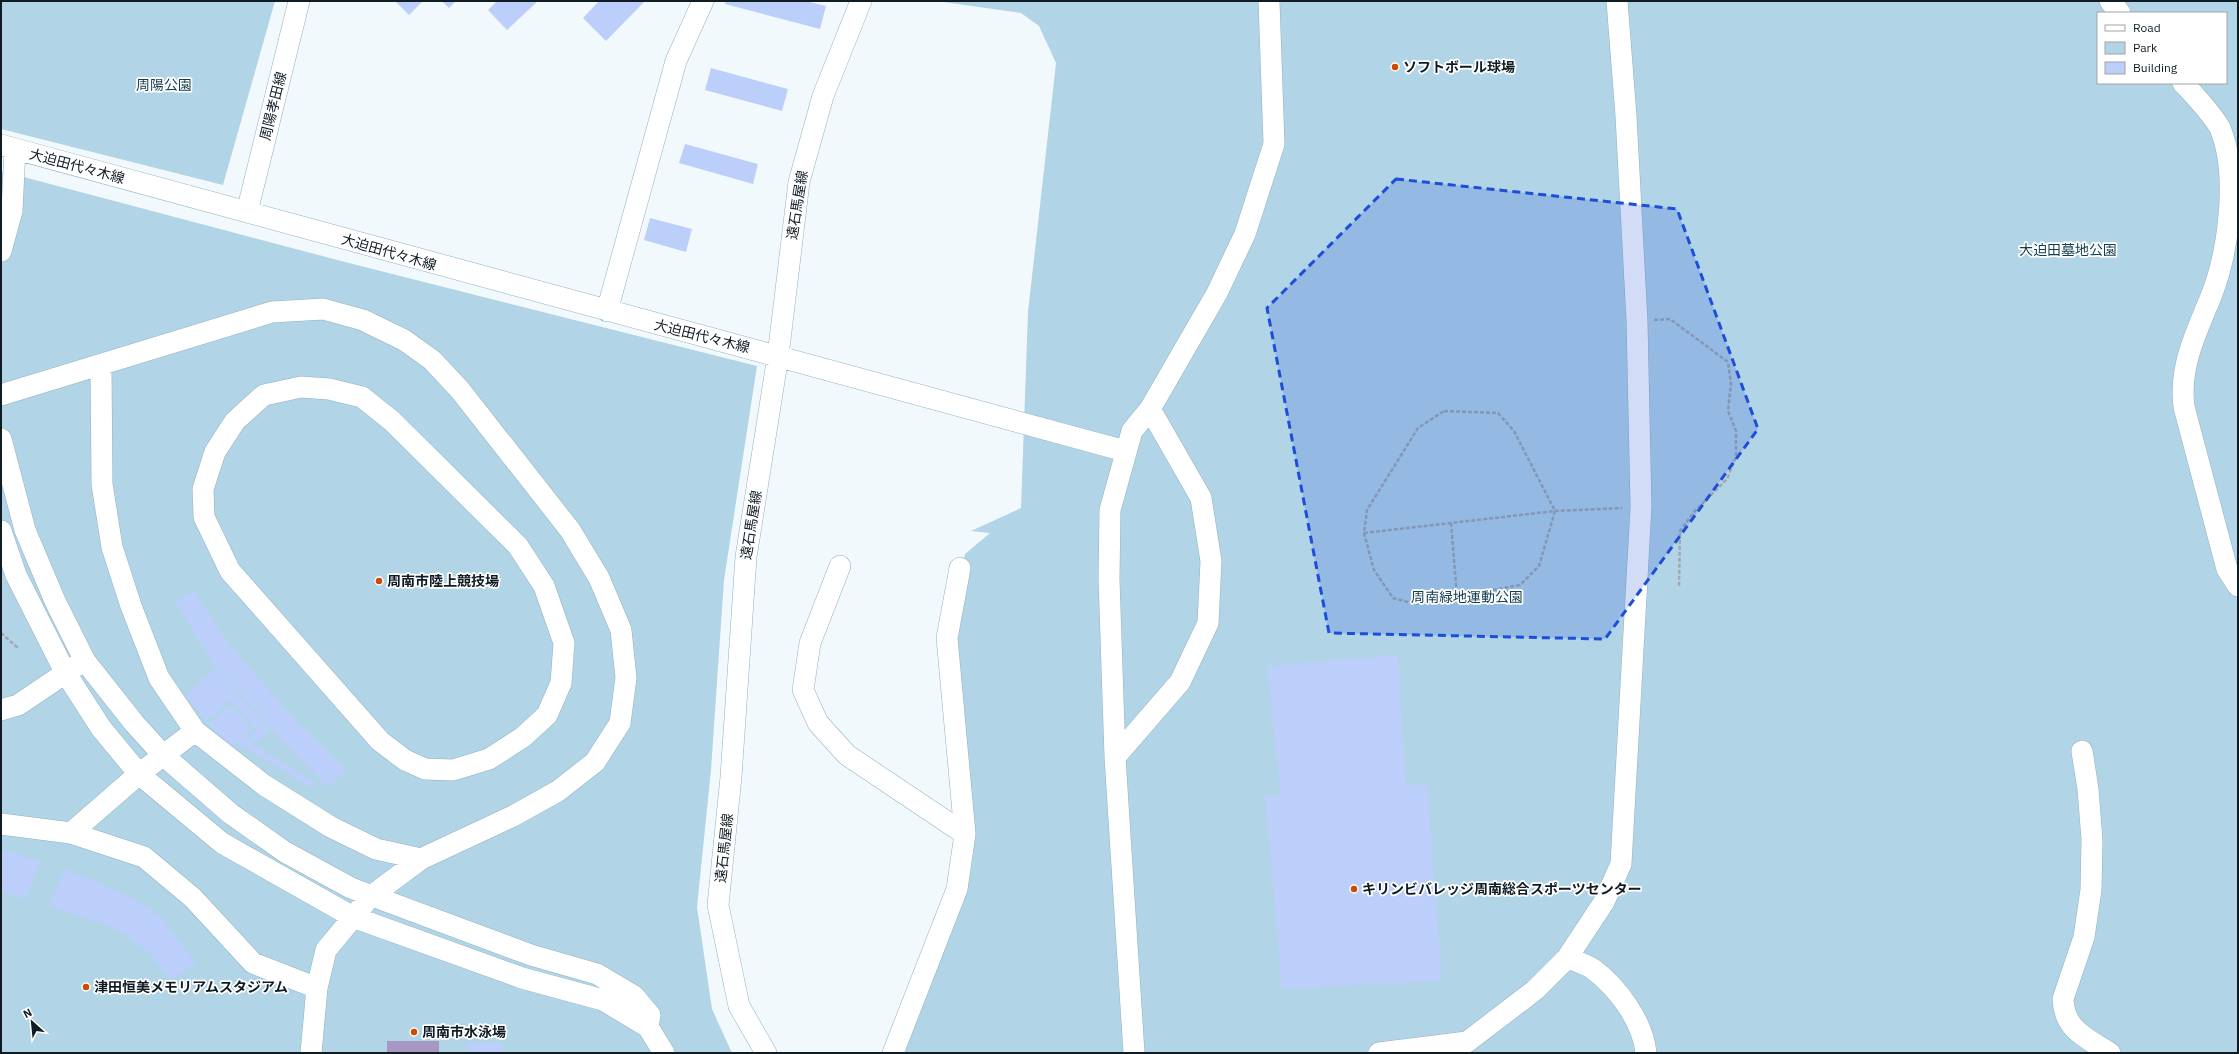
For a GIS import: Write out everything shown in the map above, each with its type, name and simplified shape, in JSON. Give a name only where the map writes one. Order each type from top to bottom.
[{"type":"street","name":"周陽孝田線","points":[[247,212],[299,1]]},
{"type":"street","points":[[606,312],[676,61],[703,1]]},
{"type":"street","name":"遠石馬屋線","points":[[766,1053],[739,1006],[718,905],[731,776],[746,556],[778,356],[799,182],[823,96],[861,1]]},
{"type":"street","points":[[1134,1053],[1115,757],[1109,579],[1110,510],[1125,451],[1132,431],[1150,409],[1217,293],[1245,234],[1274,144],[1269,1]]},
{"type":"street","points":[[1379,1053],[1467,1042],[1535,990],[1567,958],[1604,902],[1622,864],[1641,507],[1637,321],[1626,116],[1617,1]]},
{"type":"street","points":[[2110,1],[2119,12]]},
{"type":"street","points":[[2184,84],[2209,112],[2220,128],[2228,148],[2232,167],[2231,207],[2225,251],[2219,276],[2187,359],[2182,389],[2184,407],[2227,569],[2238,586]]},
{"type":"street","name":"大迫田代々木線","points":[[8,147],[606,312],[778,356],[1125,451]]},
{"type":"street","points":[[1,174],[8,147]]},
{"type":"street","points":[[1,251],[12,210],[8,147]]},
{"type":"street","points":[[1,395],[100,366],[233,322],[272,312],[323,309],[363,320],[404,340],[432,360],[460,390],[570,530],[599,578],[621,630],[626,678],[620,723],[595,762],[558,791],[513,816],[421,859],[370,897],[326,950],[317,988],[311,1053]]},
{"type":"street","points":[[100,366],[102,484],[112,547],[131,606],[159,678],[195,731],[264,786],[331,827],[376,849],[421,859]]},
{"type":"street","points":[[300,387],[329,389],[362,397],[392,421],[518,546],[544,586],[564,643],[561,683],[547,715],[523,737],[489,759],[453,770],[425,769],[405,760],[380,741],[356,716],[230,571],[216,545],[204,517],[203,488],[215,452],[235,421],[264,395],[300,387]]},
{"type":"street","points":[[1115,757],[1180,682],[1208,623],[1212,561],[1201,498],[1150,409]]},
{"type":"street","points":[[1,439],[25,530],[55,601],[85,661],[134,723],[164,755],[231,814],[285,852],[370,897],[531,955],[597,974],[634,996],[650,1015],[648,1027]]},
{"type":"street","points":[[25,530],[2,534],[16,575],[64,672],[101,728],[139,774],[222,843],[353,917],[522,978],[603,1000],[648,1027],[664,1053]]},
{"type":"street","points":[[840,566],[810,643],[804,690],[818,723],[847,755],[965,834]]},
{"type":"street","points":[[893,1053],[957,889],[965,834],[947,638],[960,568]]},
{"type":"street","points":[[1,710],[18,705],[64,672],[85,661]]},
{"type":"street","points":[[71,833],[139,774],[195,731]]},
{"type":"street","points":[[2082,751],[2088,789],[2092,840],[2091,890],[2084,937],[2063,999],[2063,1009],[2069,1024],[2110,1053]]},
{"type":"street","points":[[1,824],[71,833],[144,857],[193,898],[253,963],[317,988]]},
{"type":"street","points":[[241,854],[255,831]]},
{"type":"street","points":[[522,978],[531,955]]},
{"type":"street","points":[[1567,958],[1592,968],[1622,997],[1636,1022],[1646,1053]]},
{"type":"path","points":[[1637,321],[1670,320],[1728,362],[1731,384],[1728,411],[1736,431],[1736,457],[1727,479],[1694,512],[1680,531],[1679,587]]},
{"type":"path","points":[[1444,411],[1498,413],[1514,431],[1555,511],[1538,566],[1520,585],[1415,604],[1393,598],[1374,570],[1364,533],[1367,510],[1400,454],[1418,428],[1444,411]]},
{"type":"path","points":[[1364,533],[1555,511],[1641,507]]},
{"type":"path","points":[[1451,523],[1457,596]]},
{"type":"path","points":[[1,633],[19,649]]},
{"type":"highlighted area","points":[[1396,179],[1677,209],[1758,429],[1605,639],[1329,633],[1267,308]]},
{"type":"green space","name":"周陽公園","points":[[1,1],[275,1],[223,185],[1,129]]},
{"type":"green space","name":"周南緑地運動公園","points":[[936,1],[2238,1],[2238,1053],[892,1053],[956,894],[955,597],[965,554],[990,533],[971,531],[1021,508],[1028,312],[1056,63],[1039,26],[1021,13]]},
{"type":"green space","points":[[1,171],[345,262],[757,366],[724,580],[711,770],[697,907],[712,1009],[732,1053],[1,1053]]},
{"type":"shaded area","points":[[387,1041],[439,1041],[439,1053],[387,1053]]},
{"type":"building","points":[[395,1],[423,1],[409,15]]},
{"type":"building","points":[[442,1],[456,1],[449,8]]},
{"type":"building","points":[[497,1],[538,1],[507,30],[488,10]]},
{"type":"building","points":[[599,1],[645,1],[606,41],[583,18]]},
{"type":"building","points":[[726,1],[806,1],[826,6],[820,29],[725,4]]},
{"type":"building","points":[[711,68],[788,89],[782,111],[705,90]]},
{"type":"building","points":[[685,144],[758,164],[753,184],[679,163]]},
{"type":"building","points":[[650,218],[692,229],[686,252],[644,240]]},
{"type":"building","points":[[193,591],[230,645],[295,720],[346,769],[329,788],[278,736],[211,661],[175,602]]},
{"type":"building","name":"キリンビバレッジ周南総合スポーツセンター","points":[[1398,655],[1406,785],[1427,785],[1442,981],[1282,989],[1265,796],[1281,796],[1267,666]]},
{"type":"building","points":[[215,668],[270,730],[256,743],[250,736],[257,730],[230,700],[207,721],[185,696]]},
{"type":"building","points":[[230,705],[252,729],[245,735],[254,745],[316,783],[312,788],[243,746],[240,749],[238,747],[242,744],[238,741],[231,747],[209,724]]},
{"type":"building","points":[[1,849],[41,862],[25,899],[1,892]]},
{"type":"building","points":[[65,869],[130,896],[161,917],[196,963],[170,981],[149,953],[129,937],[104,924],[49,906]]},
{"type":"building","points":[[502,1042],[502,1053],[467,1053],[467,1043]]},
{"type":"place","name":"ソフトボール球場","points":[[1395,67]]},
{"type":"place","name":"周南市陸上競技場","points":[[379,581]]},
{"type":"place","name":"キリンビバレッジ周南総合スポーツセンター","points":[[1354,889]]},
{"type":"place","name":"津田恒美メモリアムスタジアム","points":[[86,987]]},
{"type":"place","name":"周南市水泳場","points":[[414,1032]]},
{"type":"park label","name":"大迫田墓地公園","points":[[2068,250]]}]
